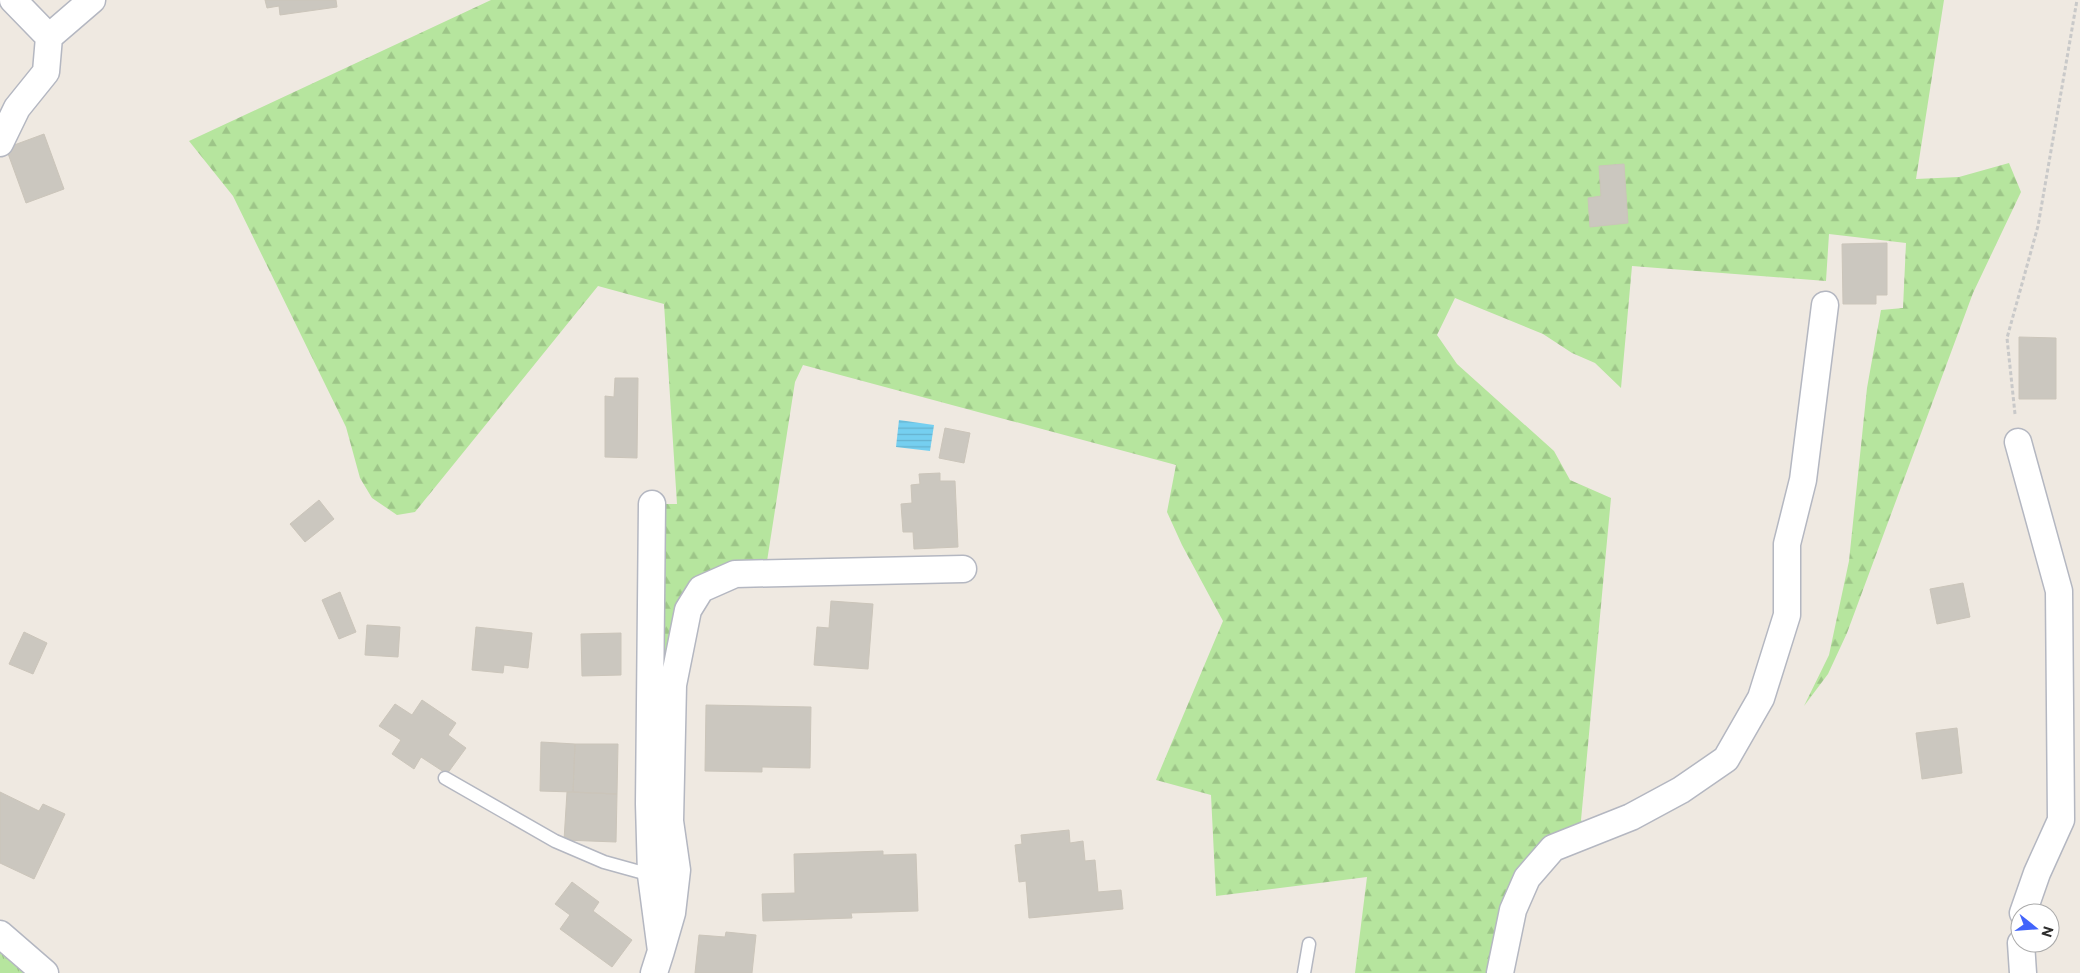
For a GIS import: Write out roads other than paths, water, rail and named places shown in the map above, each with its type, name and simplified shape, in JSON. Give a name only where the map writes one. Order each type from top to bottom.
[{"type":"street","points":[[13,0],[49,37]]},
{"type":"street","points":[[0,143],[17,108],[46,72],[49,37],[92,0]]},
{"type":"street","points":[[1500,973],[1513,910],[1527,878],[1553,848],[1631,818],[1681,790],[1726,759],[1761,698],[1787,615],[1787,544],[1803,480],[1824,305]]},
{"type":"street","points":[[2018,442],[2059,591],[2061,820],[2037,873],[2026,903]]},
{"type":"street","points":[[652,504],[649,804],[651,875],[657,962]]},
{"type":"street","points":[[657,962],[672,913],[677,870],[670,821],[673,685],[688,610],[702,589],[735,574],[963,569]]},
{"type":"street","points":[[0,934],[45,973]]},
{"type":"street","points":[[2022,953],[2023,973]]},
{"type":"lane","points":[[445,778],[555,841],[604,862],[651,875]]},
{"type":"lane","points":[[1304,973],[1309,944]]},
{"type":"water","points":[[899,420],[934,425],[930,451],[896,447]]}]
